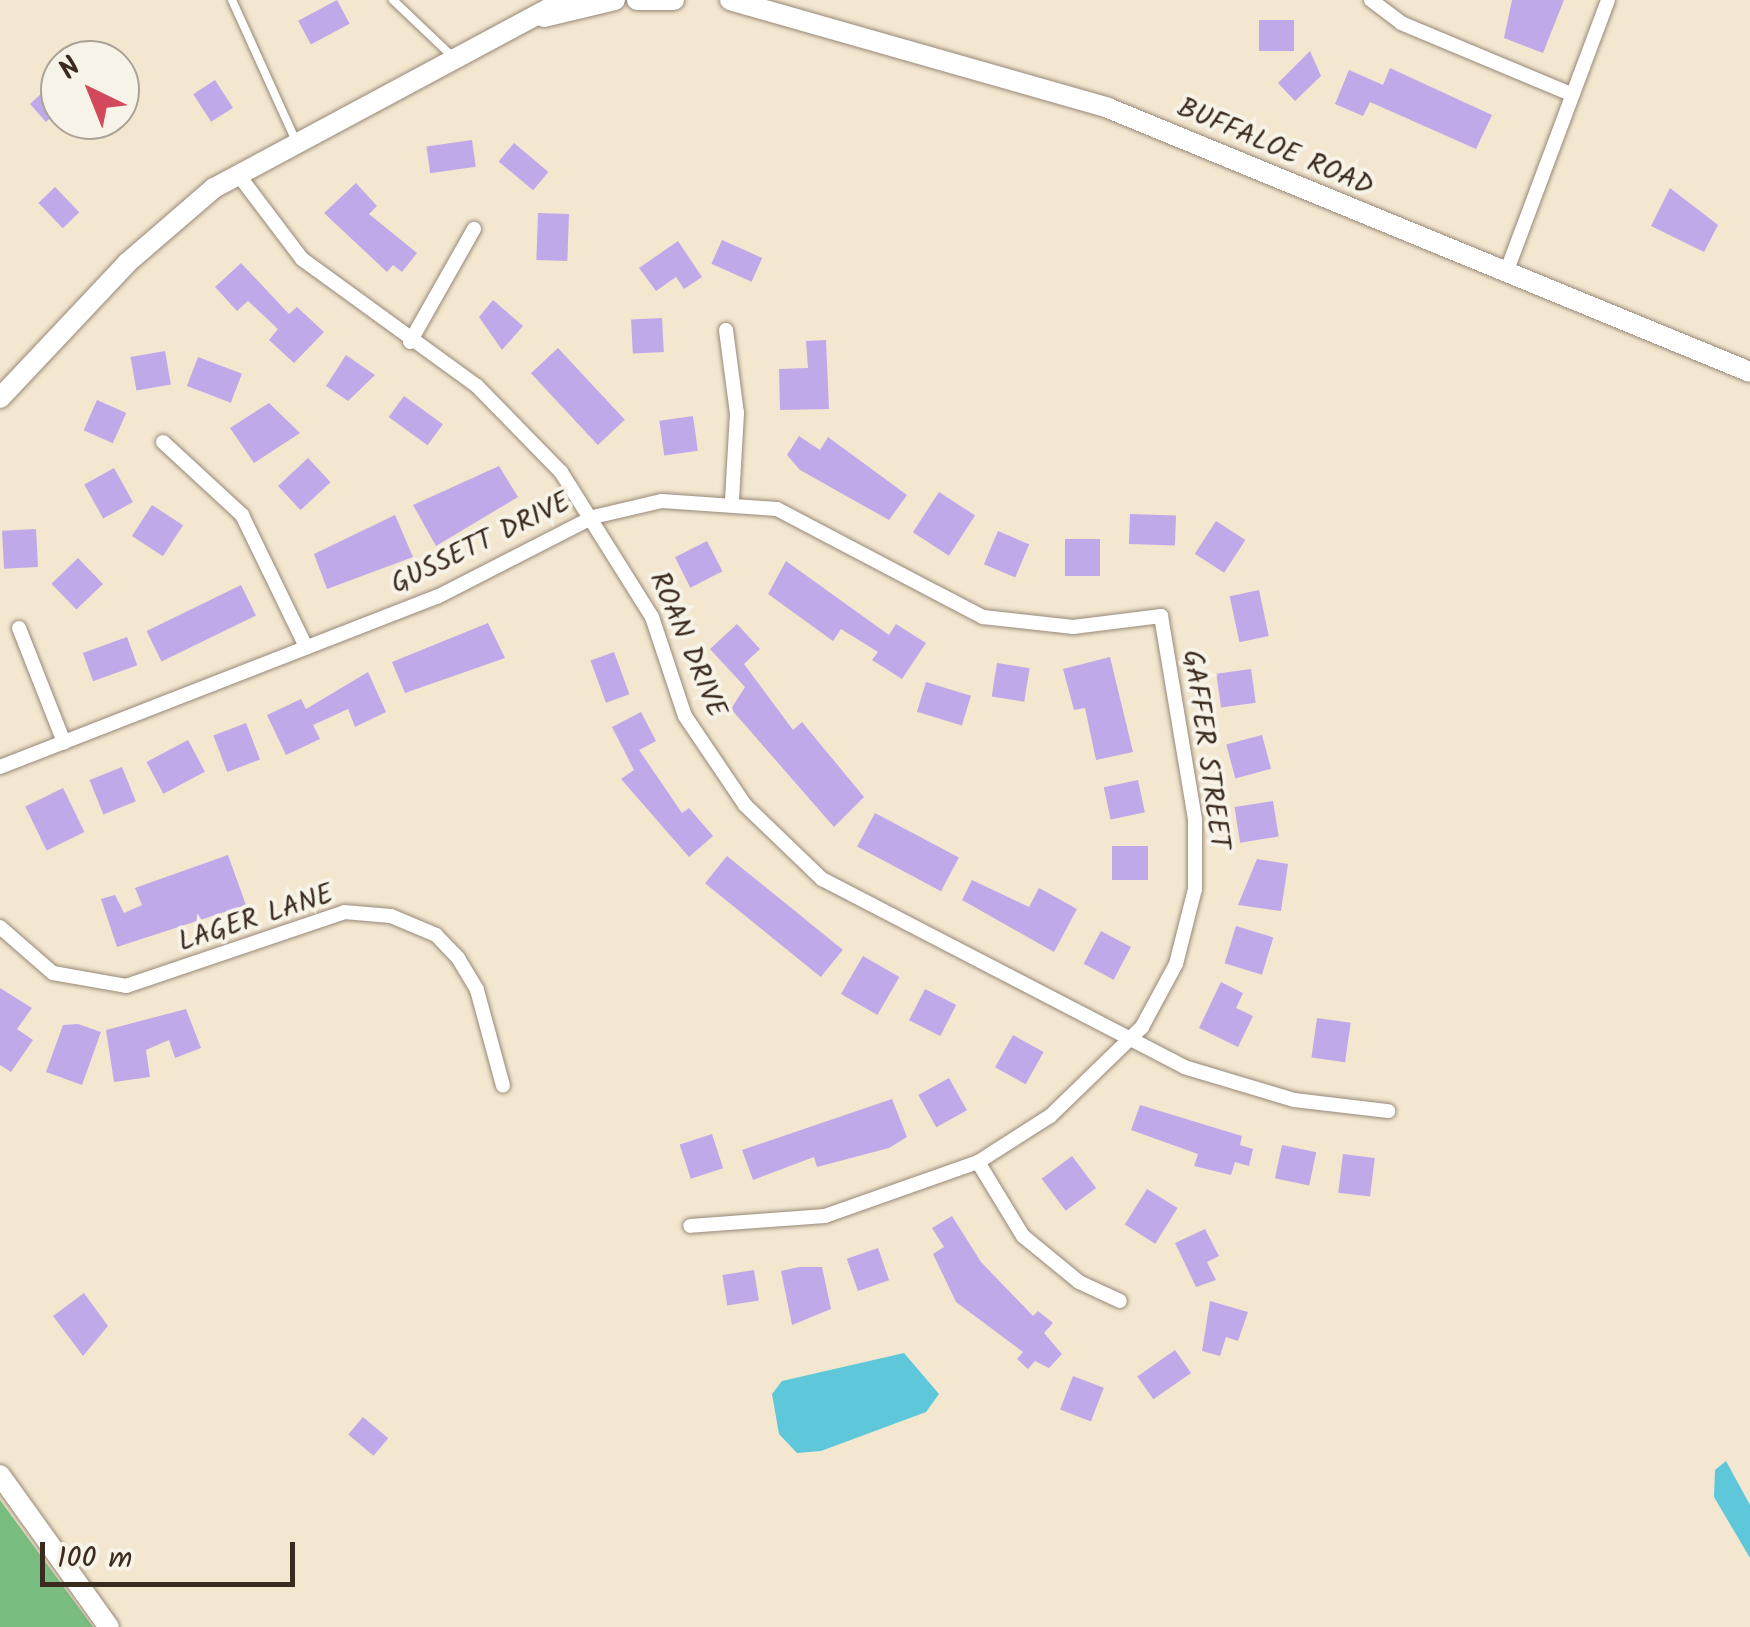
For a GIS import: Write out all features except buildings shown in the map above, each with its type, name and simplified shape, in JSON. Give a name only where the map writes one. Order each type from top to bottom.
[{"type":"street","points":[[542,18],[564,0]]},
{"type":"street","points":[[0,398],[127,262],[237,173],[454,58],[542,18],[615,0]]},
{"type":"street","points":[[637,0],[674,0]]},
{"type":"street","name":"BUFFALOE ROAD","points":[[730,0],[766,2],[1108,108],[1750,372]]},
{"type":"street","points":[[1370,0],[1401,23],[1573,95]]},
{"type":"street","points":[[1506,273],[1608,0]]},
{"type":"street","name":"ROAN DRIVE","points":[[237,173],[302,259],[518,424],[593,517],[652,617],[686,716],[783,846],[871,909],[1129,1041],[1242,1088],[1388,1111]]},
{"type":"street","points":[[410,342],[474,229]]},
{"type":"street","points":[[726,330],[737,413],[732,499]]},
{"type":"street","points":[[163,442],[242,515],[306,647]]},
{"type":"street","name":"GUSSETT DRIVE","points":[[0,767],[437,597],[593,517],[662,501],[732,499],[777,510],[983,617],[1073,628],[1161,616]]},
{"type":"street","name":"GAFFER STREET","points":[[690,1226],[825,1216],[978,1162],[1050,1116],[1129,1041],[1176,964],[1195,890],[1195,820],[1161,616]]},
{"type":"street","points":[[20,628],[64,742]]},
{"type":"street","name":"LAGER LANE","points":[[0,927],[53,973],[126,986],[344,912],[392,916],[436,935],[458,958],[503,1086]]},
{"type":"street","points":[[978,1162],[1023,1236],[1079,1282],[1120,1301]]},
{"type":"street","points":[[0,1476],[110,1627]]},
{"type":"lane","points":[[232,0],[295,139]]},
{"type":"lane","points":[[393,0],[454,58]]},
{"type":"green space","points":[[0,1500],[93,1627],[0,1627]]},
{"type":"water","points":[[904,1353],[939,1394],[926,1412],[821,1451],[797,1453],[779,1434],[772,1394],[782,1381]]},
{"type":"water","points":[[1726,1461],[1750,1505],[1750,1558],[1714,1497],[1715,1470]]}]
